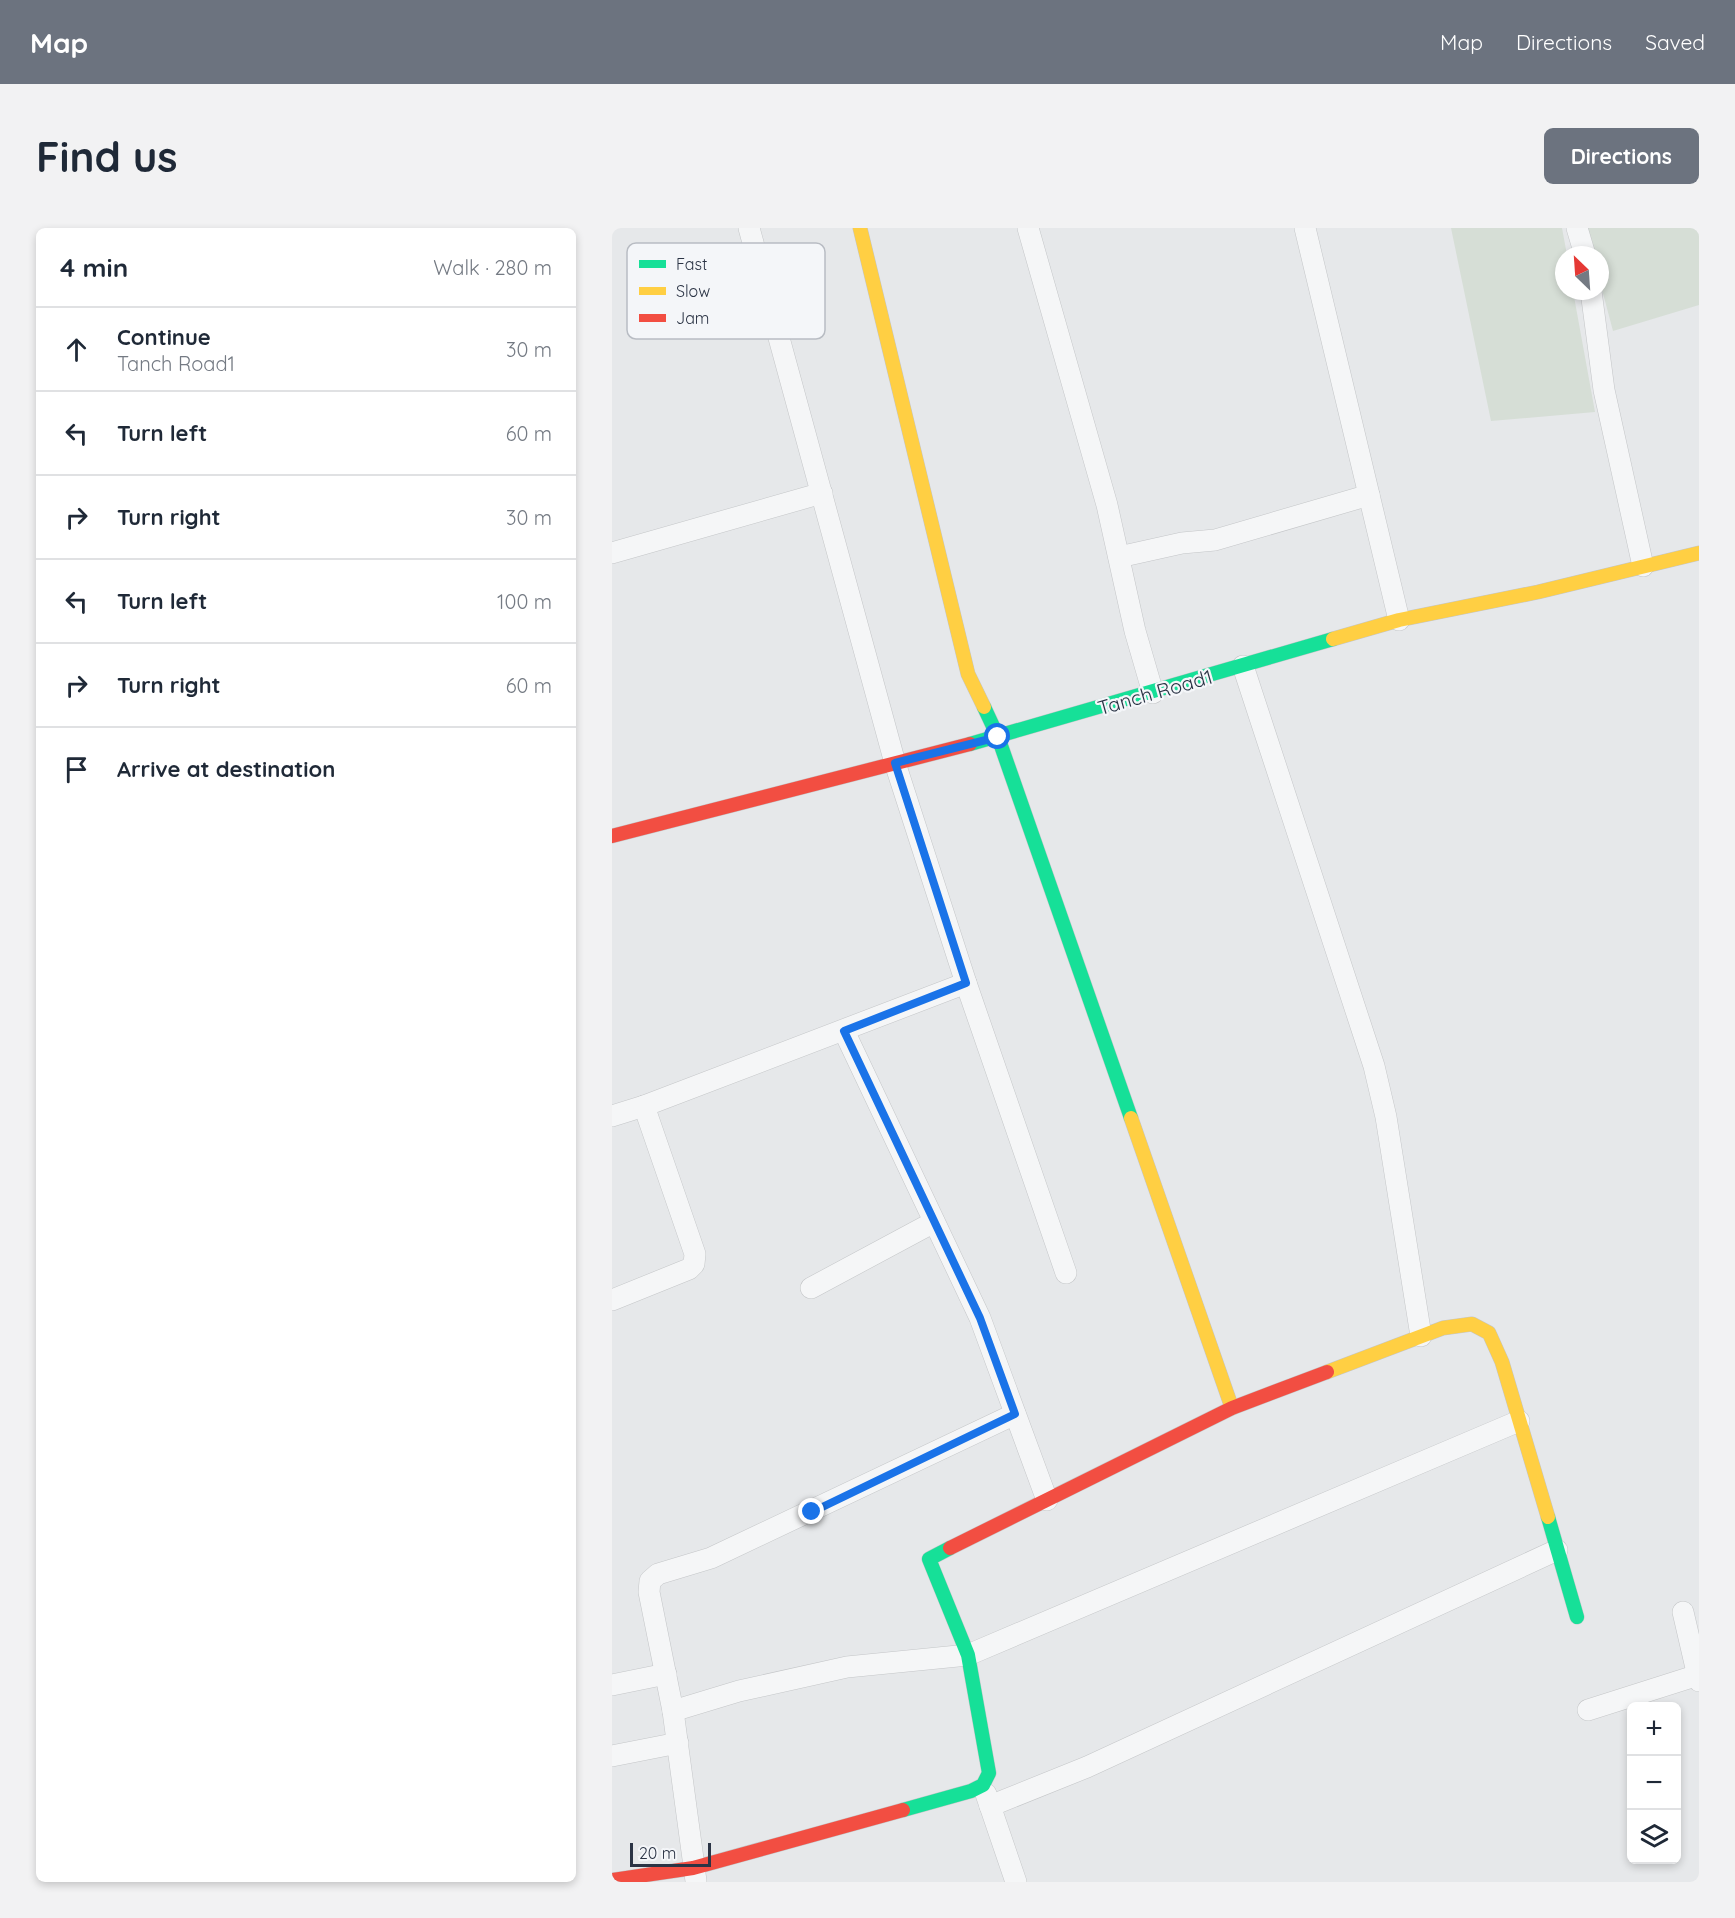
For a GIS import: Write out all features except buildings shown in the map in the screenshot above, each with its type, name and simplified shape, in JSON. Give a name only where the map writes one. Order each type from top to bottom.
[{"type":"street","points":[[748,228],[752,243]]},
{"type":"street","points":[[860,228],[968,674],[998,737],[1232,1408]]},
{"type":"street","points":[[1028,228],[1107,506],[1135,631],[1153,693]]},
{"type":"street","points":[[1305,228],[1399,620]]},
{"type":"street","points":[[1577,228],[1582,246]]},
{"type":"street","points":[[1592,300],[1604,390],[1643,566]]},
{"type":"street","points":[[779,339],[895,763],[966,983],[1066,1273]]},
{"type":"street","points":[[612,553],[822,493]]},
{"type":"street","points":[[1119,557],[1182,543],[1215,540],[1369,495]]},
{"type":"street","name":"Tanch Road1","points":[[612,836],[998,737],[1399,620],[1538,592],[1699,553]]},
{"type":"street","points":[[1244,666],[1374,1066],[1386,1117],[1421,1336]]},
{"type":"street","points":[[612,1116],[844,1031],[966,983]]},
{"type":"street","points":[[844,1031],[980,1318],[1047,1500]]},
{"type":"street","points":[[612,1300],[689,1269],[694,1264],[695,1254],[644,1106]]},
{"type":"street","points":[[811,1288],[934,1222]]},
{"type":"street","points":[[612,1880],[695,1875],[971,1791],[983,1785],[989,1773],[968,1655],[929,1559],[1232,1408],[1443,1328],[1472,1324],[1489,1333],[1502,1362],[1577,1617]]},
{"type":"street","points":[[695,1875],[674,1711],[649,1592],[650,1581],[658,1574],[711,1558],[812,1512],[1015,1414]]},
{"type":"street","points":[[674,1711],[740,1691],[847,1667],[968,1655],[1520,1421]]},
{"type":"street","points":[[990,1806],[1086,1767],[1557,1550]]},
{"type":"street","points":[[1588,1710],[1697,1667],[1683,1612]]},
{"type":"street","points":[[612,1685],[666,1674]]},
{"type":"street","points":[[612,1756],[678,1743]]},
{"type":"street","points":[[983,1785],[1016,1882]]},
{"type":"shaded area","points":[[1451,228],[1562,228],[1565,246],[1555,246],[1555,300],[1575,300],[1595,412],[1491,421]]},
{"type":"shaded area","points":[[1585,228],[1699,228],[1699,305],[1613,331],[1605,300],[1609,300],[1609,246],[1590,246]]},
{"type":"traffic: fast","points":[[970,744],[1333,639]]},
{"type":"traffic: fast","points":[[984,707],[998,737],[1131,1118]]},
{"type":"traffic: fast","points":[[1548,1517],[1577,1617]]},
{"type":"traffic: fast","points":[[903,1810],[971,1791],[983,1785],[989,1773],[968,1655],[929,1559],[950,1548]]},
{"type":"traffic: slow","points":[[860,228],[968,674],[984,707]]},
{"type":"traffic: slow","points":[[1333,639],[1399,620],[1538,592],[1699,553]]},
{"type":"traffic: slow","points":[[1131,1118],[1232,1408]]},
{"type":"traffic: slow","points":[[1327,1372],[1443,1328],[1472,1324],[1489,1333],[1502,1362],[1548,1517]]},
{"type":"traffic: jam","points":[[612,836],[970,744]]},
{"type":"traffic: jam","points":[[950,1548],[1232,1408],[1327,1372]]},
{"type":"traffic: jam","points":[[612,1880],[693,1868],[903,1810]]},
{"type":"route","points":[[812,1512],[1015,1414],[980,1318],[844,1031],[966,983],[895,763],[998,737]]}]
